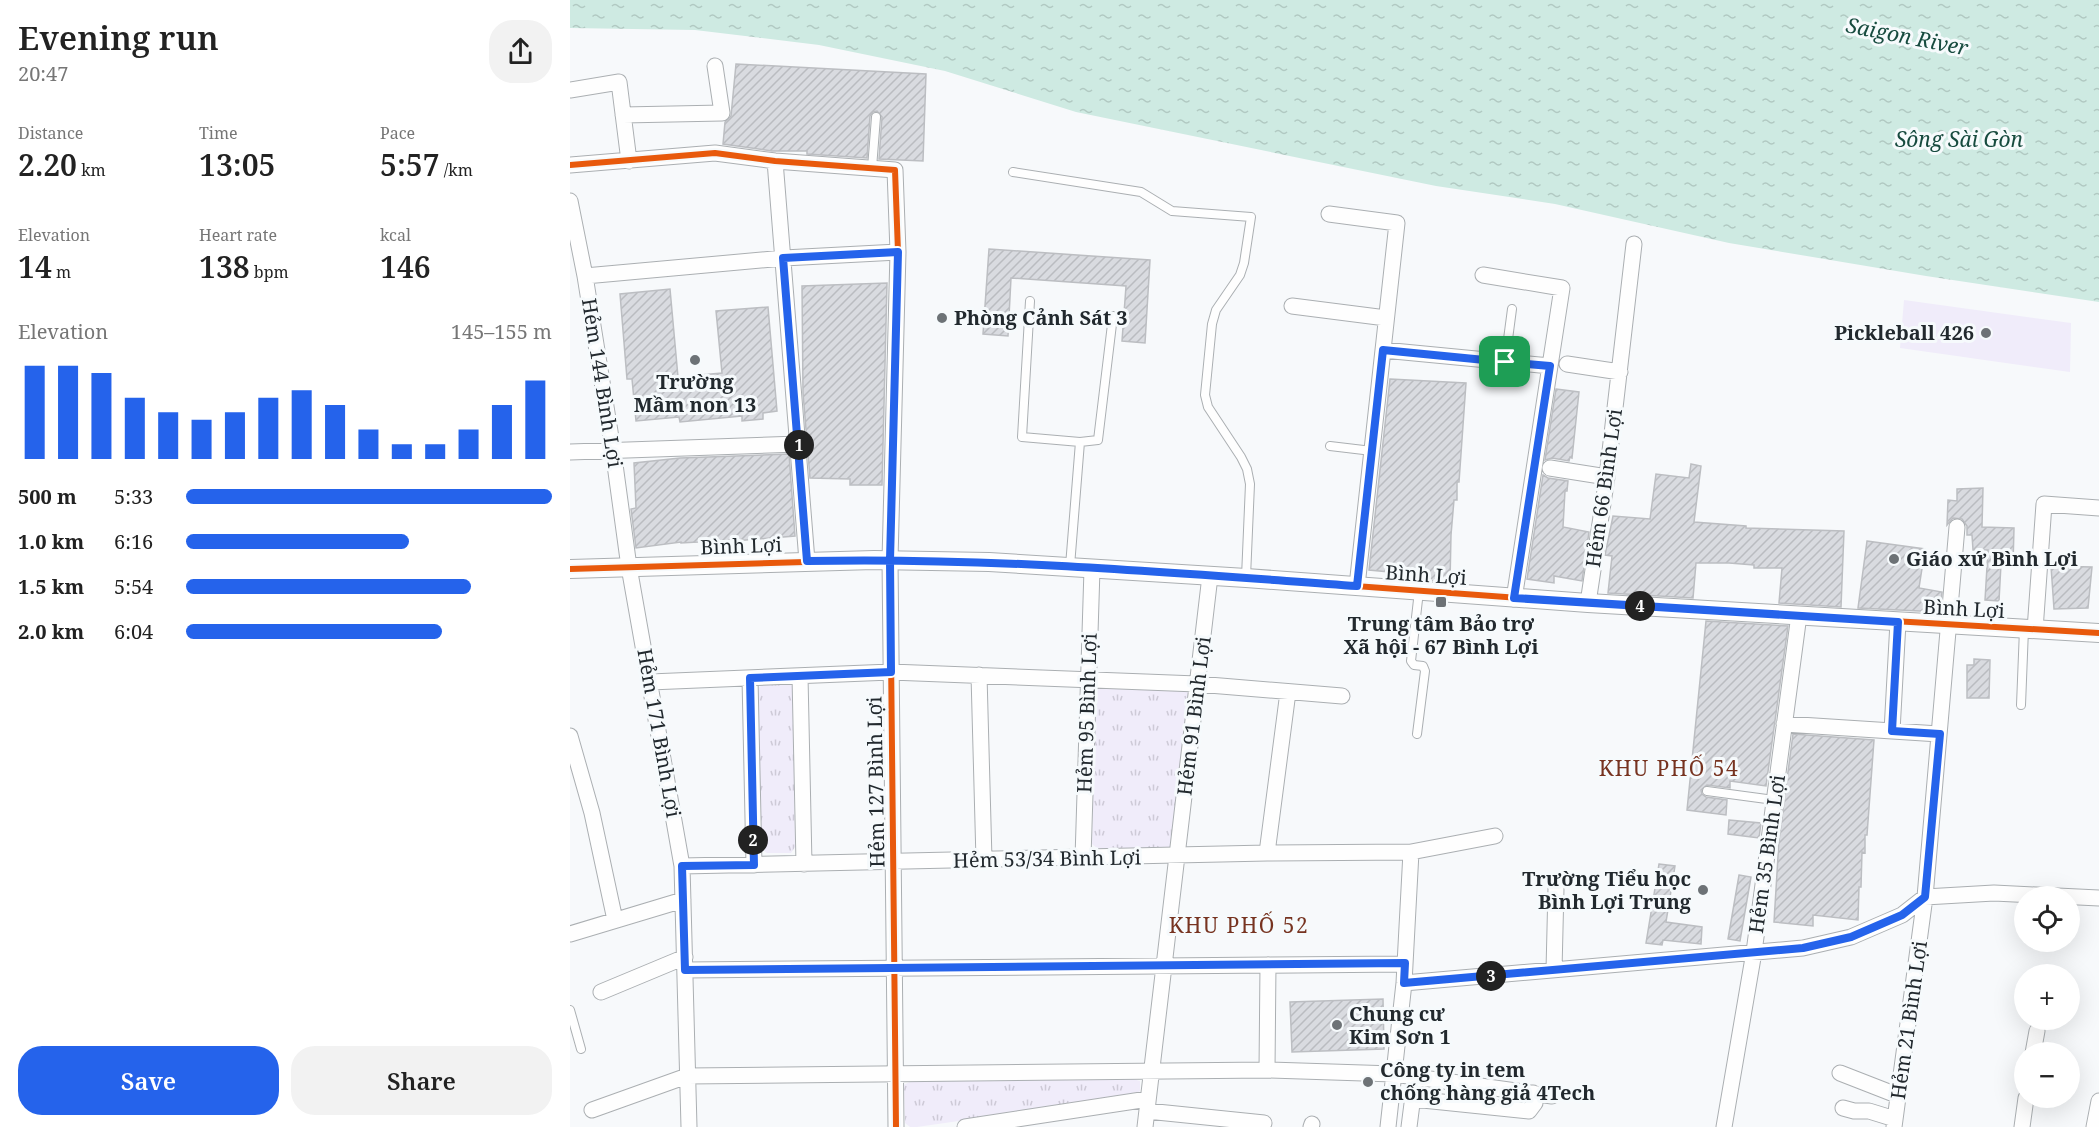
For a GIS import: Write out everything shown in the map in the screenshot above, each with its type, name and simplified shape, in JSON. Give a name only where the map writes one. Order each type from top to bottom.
[{"type":"street","points":[[623,115],[722,113],[715,66]]},
{"type":"street","points":[[570,90],[619,82],[629,161]]},
{"type":"street","points":[[570,165],[715,153],[775,161],[872,168]]},
{"type":"street","points":[[775,161],[807,561]]},
{"type":"street","name":"Hẻm 127 Bình Lợi","points":[[872,168],[895,170],[898,252],[890,560],[896,1127]]},
{"type":"street","name":"Hẻm 144 Bình Lợi","points":[[570,201],[585,276],[629,567]]},
{"type":"street","points":[[1329,214],[1397,223],[1357,586]]},
{"type":"street","name":"Hẻm 66 Bình Lợi","points":[[1588,603],[1607,477],[1634,244]]},
{"type":"street","points":[[585,276],[783,258],[898,252]]},
{"type":"street","points":[[1483,275],[1562,288],[1514,598]]},
{"type":"street","points":[[1292,306],[1386,318]]},
{"type":"street","points":[[1383,350],[1550,366]]},
{"type":"street","points":[[1567,364],[1620,372]]},
{"type":"street","points":[[570,452],[799,444]]},
{"type":"street","points":[[1550,468],[1607,477]]},
{"type":"street","points":[[2030,630],[2044,504],[2099,508]]},
{"type":"street","name":"Hẻm 21 Bình Lợi","points":[[1895,1123],[1925,897],[1957,527]]},
{"type":"street","name":"Bình Lợi","points":[[570,569],[890,560],[1246,578],[1588,603],[2099,633]]},
{"type":"street","name":"Hẻm 171 Bình Lợi","points":[[629,567],[682,866],[688,1127]]},
{"type":"street","name":"Hẻm 95 Bình Lợi","points":[[1083,858],[1092,569]]},
{"type":"street","name":"Hẻm 91 Bình Lợi","points":[[1147,1112],[1210,576]]},
{"type":"street","name":"Hẻm 35 Bình Lợi","points":[[1724,1127],[1754,952],[1798,615]]},
{"type":"street","points":[[1892,731],[1898,622]]},
{"type":"street","points":[[650,682],[891,672],[1197,684],[1342,696]]},
{"type":"street","points":[[979,675],[984,860]]},
{"type":"street","points":[[800,676],[804,864]]},
{"type":"street","points":[[750,678],[754,865]]},
{"type":"street","points":[[1267,854],[1288,692]]},
{"type":"street","points":[[1784,724],[1940,734]]},
{"type":"street","points":[[570,736],[592,813],[615,920]]},
{"type":"street","name":"Hẻm 53/34 Bình Lợi","points":[[682,866],[1412,852],[1495,836]]},
{"type":"street","points":[[1388,1127],[1404,983],[1412,852]]},
{"type":"street","points":[[1554,970],[1556,888]]},
{"type":"street","points":[[1404,983],[1803,948],[1851,937],[1902,915],[1925,897],[1994,893],[2099,898]]},
{"type":"street","points":[[570,934],[683,900]]},
{"type":"street","points":[[601,992],[685,964],[894,968],[1405,963]]},
{"type":"street","points":[[1267,1070],[1268,965]]},
{"type":"street","points":[[2035,1042],[2037,1030]]},
{"type":"street","points":[[592,1110],[687,1076],[1267,1070],[1394,1074],[1552,1096]]},
{"type":"street","points":[[1840,1072],[1899,1096]]},
{"type":"street","points":[[1409,1127],[1415,1076]]},
{"type":"street","points":[[1413,1099],[1529,1111],[1535,1103],[1533,1093]]},
{"type":"street","points":[[2094,1127],[2099,1101]]},
{"type":"street","points":[[1843,1108],[1869,1111],[1895,1123]]},
{"type":"street","points":[[2022,1127],[2025,1108]]},
{"type":"street","points":[[964,1127],[1147,1112],[1264,1123]]},
{"type":"lane","points":[[872,168],[876,117]]},
{"type":"lane","points":[[1013,172],[1142,192],[1172,211],[1251,217],[1245,263],[1240,275],[1216,310],[1212,324],[1204,395],[1208,407],[1247,469],[1250,484],[1246,578]]},
{"type":"lane","points":[[1030,301],[1022,437],[1080,442],[1098,440],[1113,316]]},
{"type":"lane","points":[[1505,362],[1512,309]]},
{"type":"lane","points":[[1070,568],[1080,442]]},
{"type":"lane","points":[[1330,446],[1372,451]]},
{"type":"lane","points":[[1417,734],[1425,671],[1423,666],[1412,664],[1411,661],[1419,591]]},
{"type":"lane","points":[[2021,705],[2030,630]]},
{"type":"lane","points":[[1707,791],[1774,800]]},
{"type":"lane","points":[[570,1010],[581,1049]]},
{"type":"green space","name":"Pickleball 426","points":[[1904,300],[2071,323],[2070,372],[1900,348]]},
{"type":"green space","points":[[788,682],[793,687],[795,847],[791,853],[767,853],[760,848],[758,688],[764,684]]},
{"type":"green space","points":[[1100,686],[1187,689],[1190,696],[1173,844],[1169,850],[1099,850],[1092,844],[1095,691]]},
{"type":"green space","points":[[1133,1079],[1140,1081],[1140,1091],[1133,1096],[917,1127],[910,1127],[905,1123],[904,1085],[911,1081]]},
{"type":"water","name":"Sông Sài Gòn","points":[[570,0],[2099,0],[2099,302],[1729,243],[1555,204],[1436,186],[1076,112],[945,71],[819,45],[695,30],[570,28]]},
{"type":"building","points":[[736,64],[926,74],[923,161],[879,159],[882,117],[877,111],[870,116],[867,158],[807,154],[807,151],[772,151],[723,144],[725,122],[731,116]]},
{"type":"building","points":[[989,249],[1150,260],[1145,343],[1122,341],[1126,286],[1011,278],[1008,336],[983,334]]},
{"type":"building","points":[[887,283],[882,485],[850,485],[850,479],[810,478],[803,393],[802,286]]},
{"type":"building","points":[[670,289],[678,377],[722,373],[716,311],[768,307],[777,411],[763,413],[763,419],[742,421],[742,416],[680,422],[679,417],[636,421],[632,379],[627,379],[620,294]]},
{"type":"building","points":[[1390,379],[1466,383],[1459,482],[1457,482],[1457,500],[1454,500],[1451,535],[1450,582],[1410,579],[1411,574],[1369,570]]},
{"type":"building","points":[[1556,389],[1579,392],[1572,458],[1570,457],[1569,461],[1552,458],[1545,460]]},
{"type":"building","points":[[789,454],[795,536],[716,542],[716,539],[636,548],[631,509],[636,508],[634,463],[680,458]]},
{"type":"building","points":[[1691,464],[1701,466],[1694,522],[1746,526],[1746,528],[1844,531],[1841,607],[1779,603],[1782,568],[1754,568],[1754,565],[1729,563],[1696,563],[1693,598],[1608,593],[1612,556],[1605,555],[1613,516],[1650,519],[1656,474],[1689,478]]},
{"type":"building","points":[[1543,475],[1568,481],[1567,491],[1565,491],[1563,527],[1589,532],[1582,581],[1554,576],[1554,583],[1527,579]]},
{"type":"building","points":[[1983,488],[1982,527],[2014,528],[2013,565],[2001,564],[1999,601],[1985,600],[1988,550],[1973,550],[1972,535],[1967,535],[1967,526],[1962,519],[1953,518],[1947,525],[1948,500],[1957,501],[1957,489]]},
{"type":"building","points":[[1867,541],[1925,549],[1919,588],[1942,592],[1940,612],[1858,608]]},
{"type":"building","points":[[2051,566],[2092,567],[2088,608],[2054,609]]},
{"type":"building","points":[[1706,621],[1788,626],[1766,786],[1730,781],[1730,788],[1707,785],[1701,790],[1706,797],[1727,800],[1726,815],[1687,810]]},
{"type":"building","points":[[1974,659],[1990,660],[1989,698],[1967,698],[1967,665],[1974,665]]},
{"type":"building","points":[[1793,734],[1874,740],[1865,853],[1862,852],[1858,920],[1813,915],[1813,926],[1774,922],[1779,840]]},
{"type":"building","points":[[1729,820],[1761,823],[1759,838],[1728,834]]},
{"type":"building","points":[[1659,864],[1675,866],[1666,922],[1702,927],[1701,944],[1663,940],[1662,945],[1646,943]]},
{"type":"building","points":[[1739,875],[1751,877],[1740,941],[1728,939]]},
{"type":"building","name":"Chung cư Kim Sơn 1","points":[[1383,999],[1384,1049],[1292,1052],[1290,1002]]},
{"type":"cycle path","points":[[570,165],[715,153],[775,161],[895,170],[898,252],[890,560],[896,1127]]},
{"type":"cycle path","points":[[570,569],[874,560],[989,562],[1588,603],[2099,633]]},
{"type":"place","name":"Phòng Cảnh Sát 3","points":[[942,318]]},
{"type":"place","name":"Pickleball 426","points":[[1986,333]]},
{"type":"place","name":"Trường Mầm non 13","points":[[695,360]]},
{"type":"place","name":"Giáo xứ Bình Lợi","points":[[1894,559]]},
{"type":"place","name":"Trung tâm Bảo trợ Xã hội - 67 Bình Lợi","points":[[1441,602]]},
{"type":"place","name":"Trường Tiểu học Bình Lợi Trung","points":[[1703,890]]},
{"type":"place","name":"Chung cư Kim Sơn 1","points":[[1337,1025]]},
{"type":"place","name":"Công ty in tem chống hàng giả 4Tech","points":[[1368,1082]]},
{"type":"district","name":"KHU PHỐ 54","points":[[1669,769]]},
{"type":"district","name":"KHU PHỐ 52","points":[[1239,926]]},
{"type":"route","points":[[1505,362],[1383,350],[1357,586],[989,562],[890,560],[807,561],[783,258],[898,252],[890,560],[891,672],[750,678],[754,865],[682,866],[685,970],[1405,963],[1404,983],[1803,948],[1851,937],[1902,915],[1925,897],[1940,734],[1892,731],[1898,622],[1514,598],[1550,366],[1505,362]]},
{"type":"water label","name":"Saigon River","points":[[1907,37]]}]
